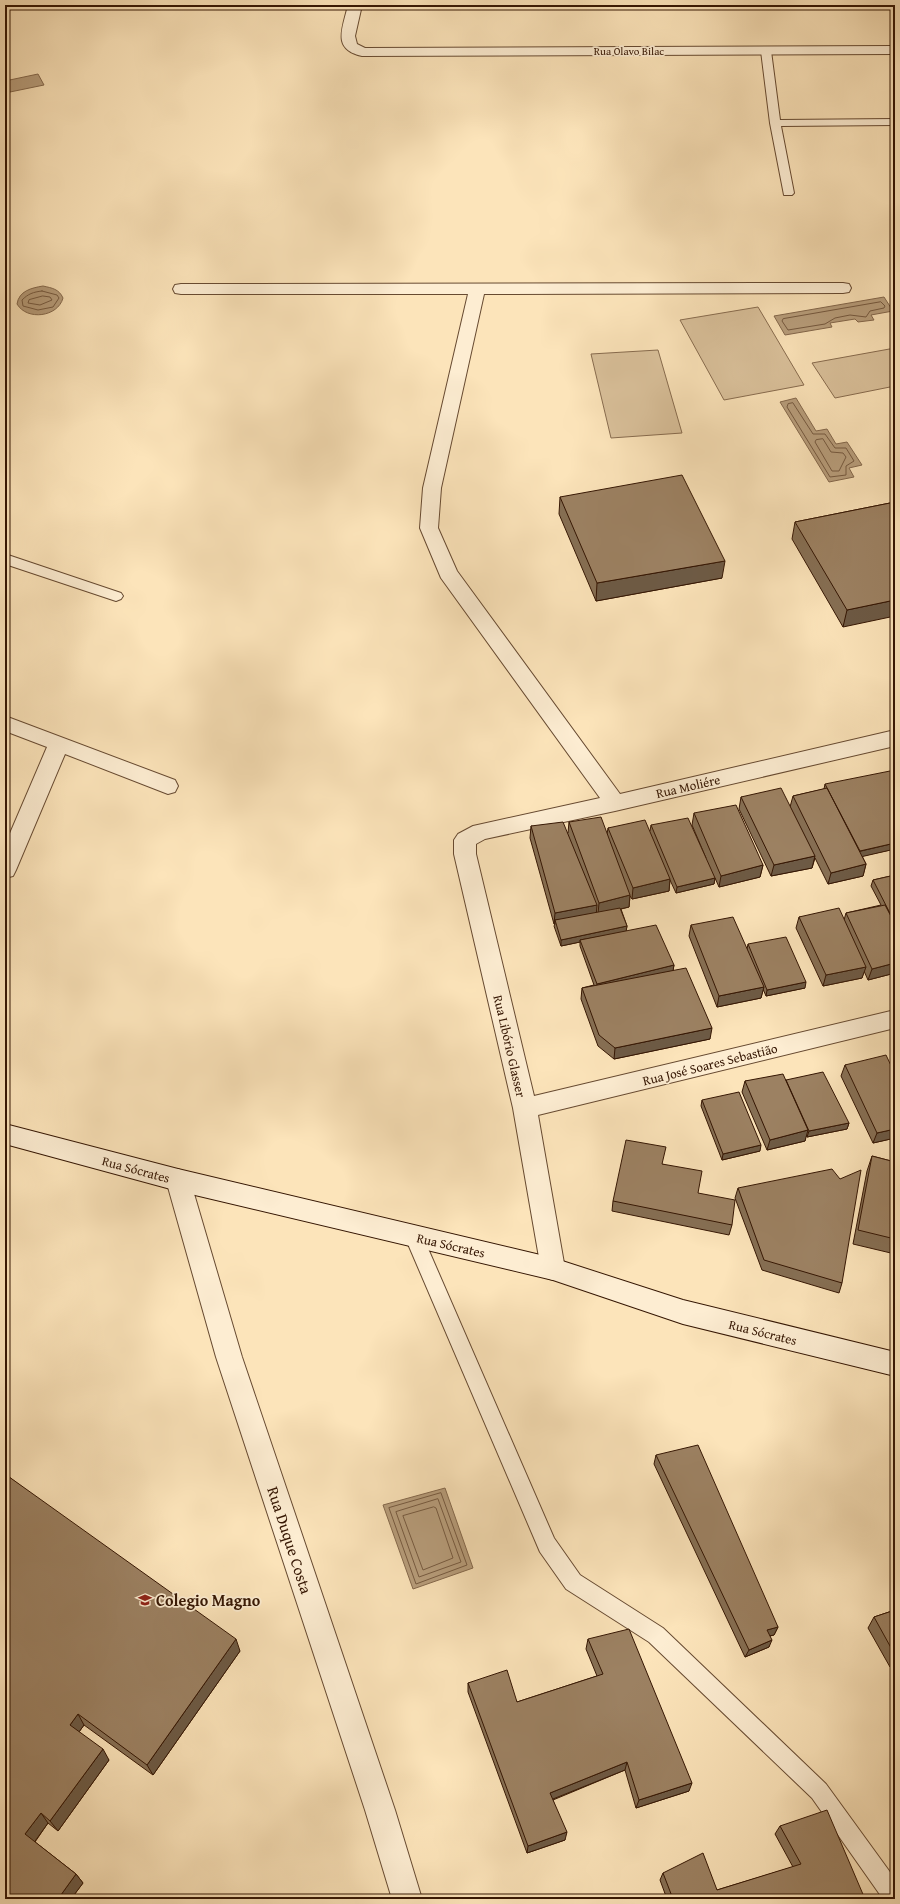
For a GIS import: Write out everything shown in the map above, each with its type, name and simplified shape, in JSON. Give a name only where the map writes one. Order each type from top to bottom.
[{"type":"street","name":"Rua Olavo Bilac","points":[[355,5],[348,36],[350,46],[362,52],[895,50]]},
{"type":"street","points":[[477,288],[432,488],[429,528],[448,573],[615,803]]},
{"type":"street","points":[[181,289],[842,288]]},
{"type":"street","points":[[5,723],[168,786]]},
{"type":"street","name":"Rua Moliére","points":[[480,832],[615,803],[895,738]]},
{"type":"street","points":[[5,870],[59,744]]},
{"type":"street","name":"Rua Libório Glasser","points":[[480,832],[466,840],[465,854],[525,1108],[553,1269]]},
{"type":"street","name":"Rua José Soares Sebastião","points":[[525,1108],[895,1019]]},
{"type":"street","name":"Rua Sócrates","points":[[5,1134],[178,1180],[553,1269],[683,1312],[895,1364]]},
{"type":"street","name":"Rua Duque Costa","points":[[178,1180],[229,1357],[380,1810],[407,1899]]},
{"type":"lane","points":[[766,51],[775,123],[788,193]]},
{"type":"lane","points":[[775,123],[895,122]]},
{"type":"lane","points":[[5,559],[116,596]]},
{"type":"lane","points":[[414,1237],[547,1545],[573,1582],[656,1636],[819,1791],[895,1897]]},
{"type":"shaded area","points":[[758,307],[804,385],[724,400],[680,320]]},
{"type":"shaded area","points":[[895,348],[895,386],[835,398],[812,363]]},
{"type":"shaded area","points":[[658,350],[682,433],[611,438],[591,354]]},
{"type":"water","points":[[38,74],[44,85],[10,92],[5,81]]},
{"type":"water","points":[[43,286],[57,291],[63,298],[55,309],[49,313],[35,315],[28,313],[17,304],[23,293],[30,289]]},
{"type":"water","points":[[884,297],[893,311],[871,315],[874,320],[858,322],[855,319],[830,323],[832,327],[785,335],[774,316]]},
{"type":"water","points":[[796,398],[816,431],[827,429],[836,444],[847,442],[862,465],[849,468],[854,477],[829,482],[780,402]]},
{"type":"water","points":[[445,1488],[473,1568],[413,1589],[383,1505]]},
{"type":"building","points":[[682,475],[725,561],[597,583],[560,497]]},
{"type":"building","points":[[895,502],[895,600],[847,610],[795,522]]},
{"type":"building","points":[[895,770],[895,843],[860,851],[825,784]]},
{"type":"building","points":[[781,788],[815,856],[774,865],[741,797]]},
{"type":"building","points":[[827,788],[866,864],[831,873],[793,796]]},
{"type":"building","points":[[736,805],[763,865],[721,876],[694,813]]},
{"type":"building","points":[[601,817],[630,895],[599,903],[569,822]]},
{"type":"building","points":[[688,818],[715,878],[677,887],[651,825]]},
{"type":"building","points":[[645,820],[670,879],[633,888],[608,828]]},
{"type":"building","points":[[563,822],[597,905],[555,913],[531,826]]},
{"type":"building","points":[[895,875],[895,923],[873,880]]},
{"type":"building","points":[[885,905],[895,924],[895,963],[872,969],[846,913]]},
{"type":"building","points":[[620,908],[627,926],[561,940],[555,920]]},
{"type":"building","points":[[839,908],[866,967],[826,975],[799,917]]},
{"type":"building","points":[[733,917],[764,987],[719,996],[691,925]]},
{"type":"building","points":[[656,925],[674,965],[597,984],[580,940]]},
{"type":"building","points":[[786,937],[806,982],[767,990],[748,944]]},
{"type":"building","points":[[686,968],[712,1028],[615,1048],[599,1035],[582,988]]},
{"type":"building","points":[[886,1055],[895,1074],[895,1129],[877,1133],[845,1065]]},
{"type":"building","points":[[823,1072],[849,1123],[809,1131],[786,1080]]},
{"type":"building","points":[[783,1074],[808,1130],[770,1140],[745,1081]]},
{"type":"building","points":[[739,1092],[761,1145],[723,1154],[702,1100]]},
{"type":"building","points":[[626,1140],[666,1147],[662,1164],[702,1171],[698,1193],[735,1200],[732,1225],[613,1201]]},
{"type":"building","points":[[872,1156],[895,1162],[895,1239],[858,1230]]},
{"type":"building","points":[[832,1169],[840,1179],[861,1170],[842,1283],[764,1260],[738,1188]]},
{"type":"building","points":[[698,1445],[778,1627],[767,1630],[772,1640],[749,1650],[656,1455]]},
{"type":"building","points":[[5,1474],[236,1639],[147,1765],[78,1714],[70,1725],[103,1749],[50,1821],[41,1813],[25,1834],[76,1874],[58,1899],[5,1899]]},
{"type":"building","points":[[895,1610],[895,1655],[874,1617]]},
{"type":"building","points":[[629,1629],[692,1783],[639,1800],[627,1762],[550,1793],[567,1832],[528,1846],[468,1683],[507,1670],[517,1702],[603,1674],[588,1639]]},
{"type":"building","points":[[827,1810],[865,1899],[673,1899],[663,1873],[703,1853],[717,1890],[801,1864],[780,1826]]},
{"type":"place","name":"Colegio Magno","points":[[145,1600]]}]
